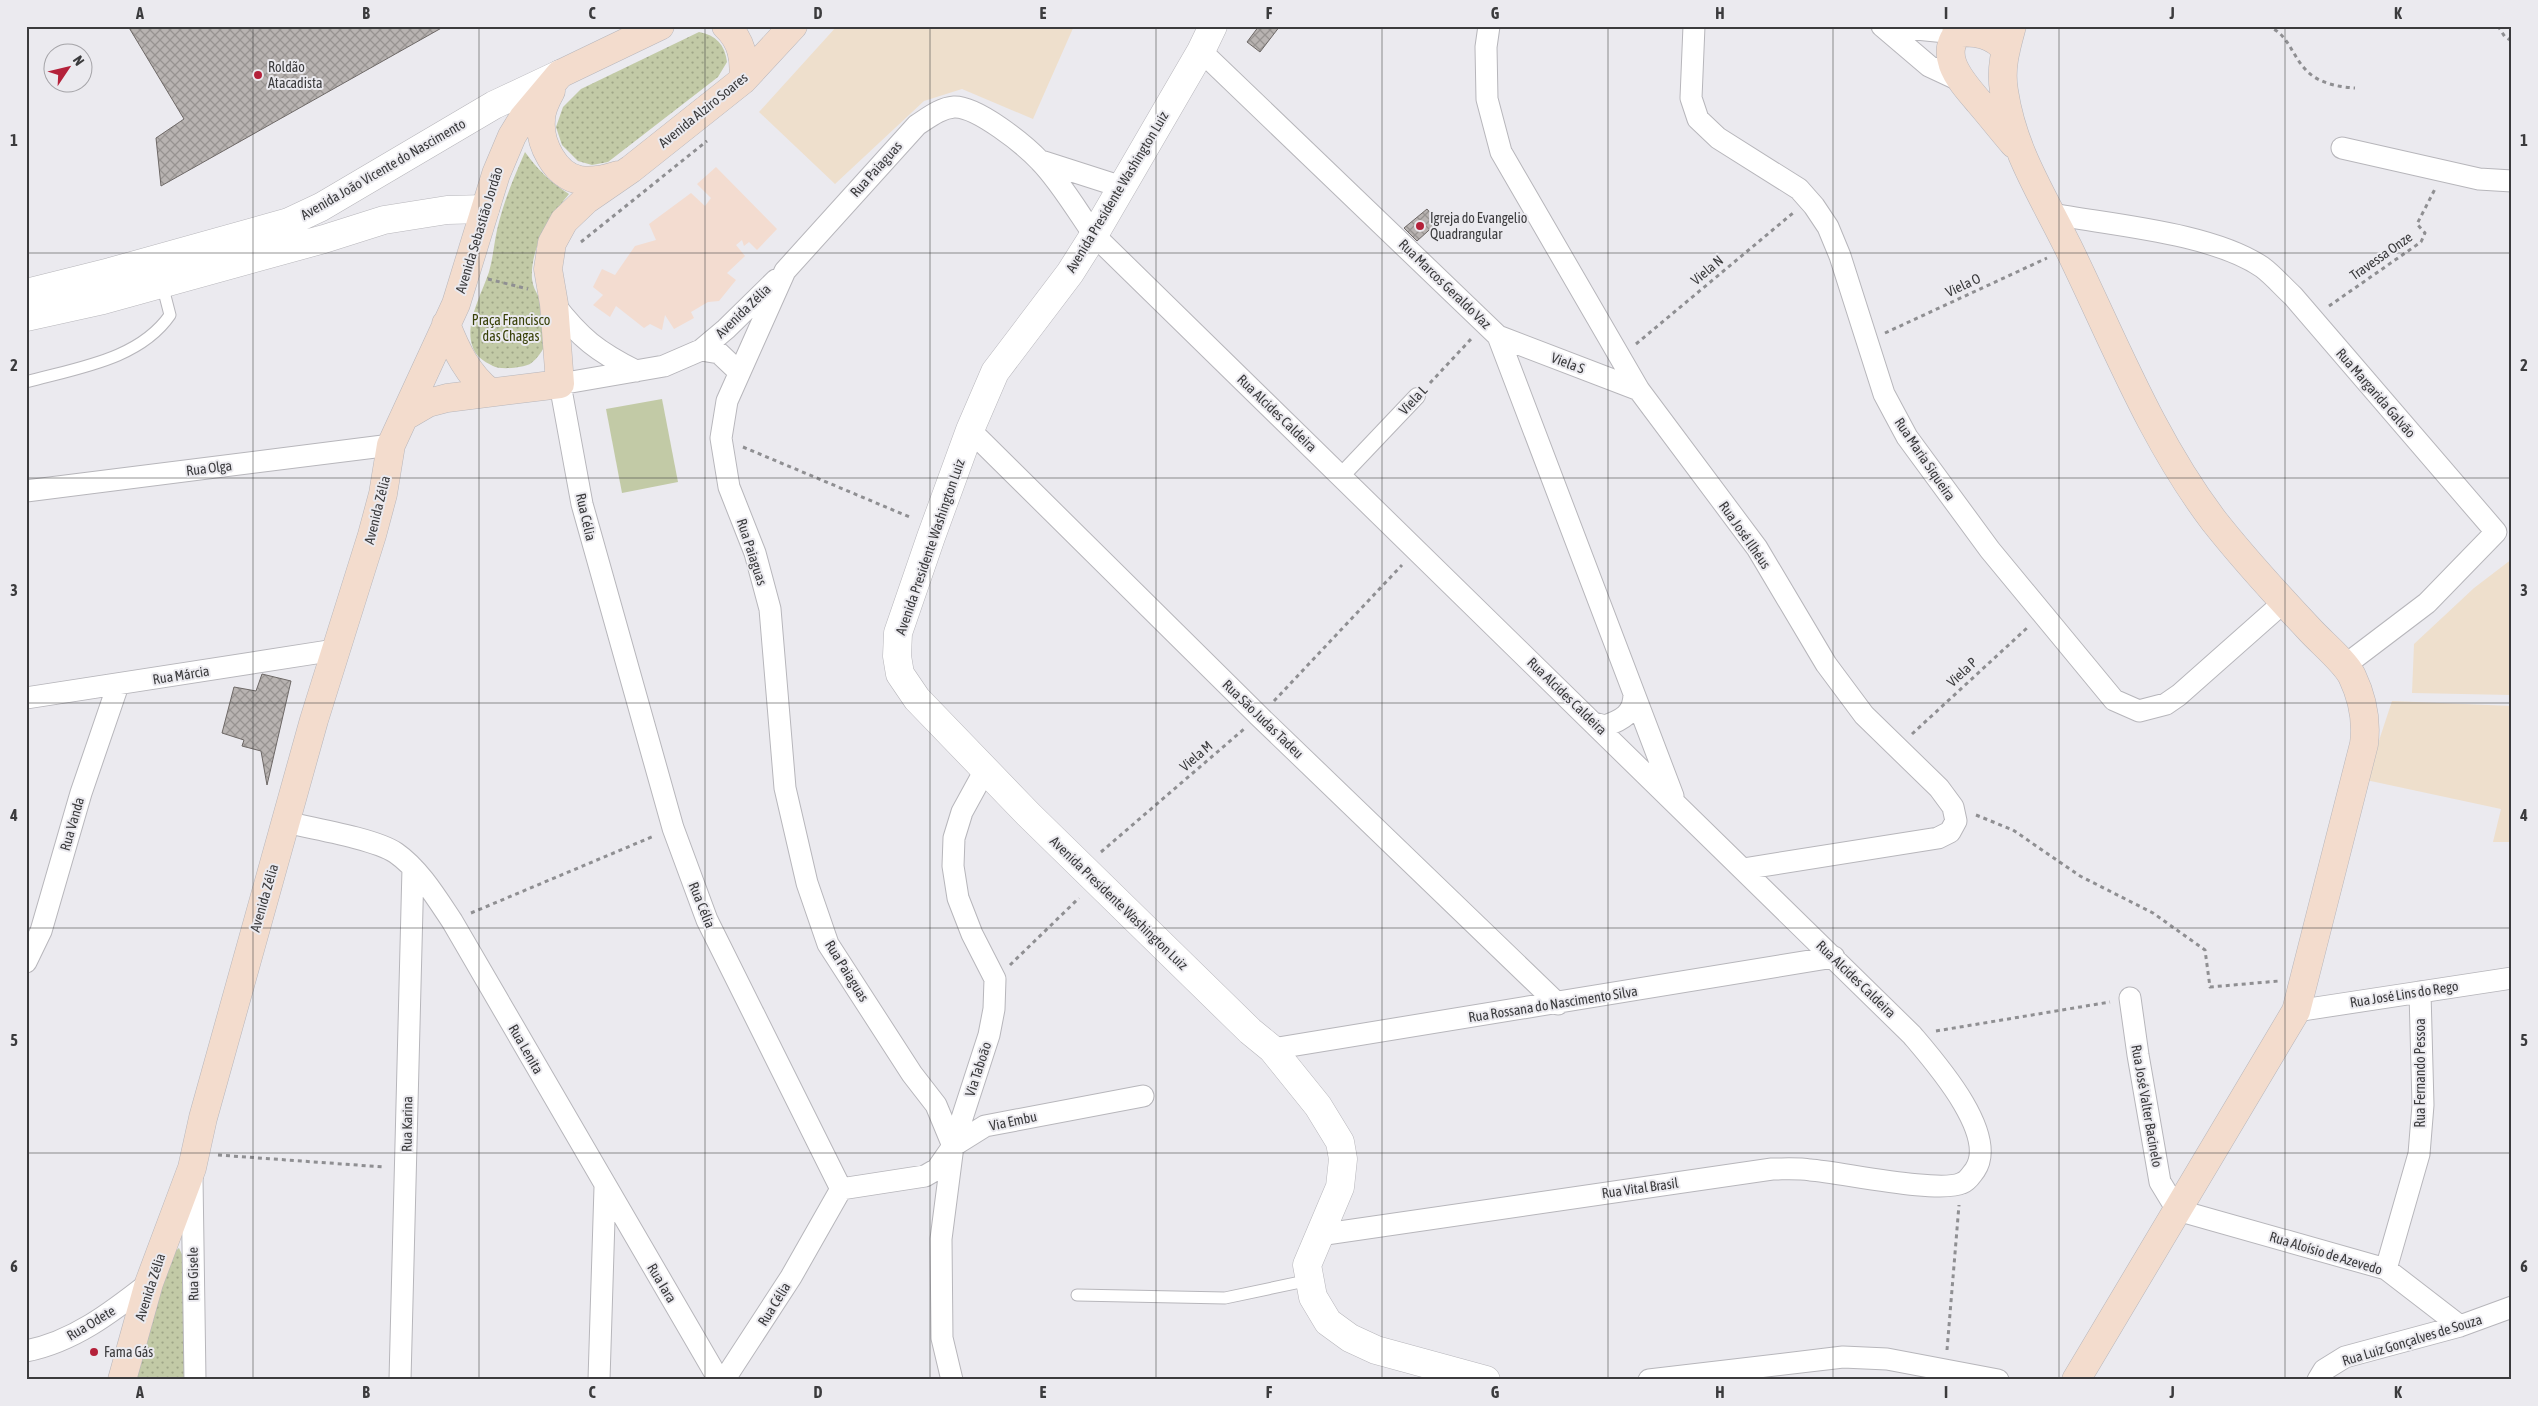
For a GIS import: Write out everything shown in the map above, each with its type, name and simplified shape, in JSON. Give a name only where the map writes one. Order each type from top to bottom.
[{"type":"main road","points":[[631,169],[617,176],[593,181],[578,180],[558,168],[546,148],[541,121],[544,105],[560,74],[660,26]]},
{"type":"main road","points":[[726,26],[738,42],[744,56],[743,80]]},
{"type":"main road","name":"Avenida Alziro Soares","points":[[631,169],[743,80],[793,26]]},
{"type":"main road","points":[[2018,149],[1959,80],[1951,56],[1961,30],[1986,35],[1997,41],[2007,50],[2006,105],[2018,149],[2069,248],[2150,421],[2176,466],[2215,522],[2284,602],[2352,674],[2363,708],[2366,730],[2296,1011],[2076,1380]]},
{"type":"main road","points":[[1959,80],[1975,81],[2007,50]]},
{"type":"main road","name":"Avenida Sebastião Jordão","points":[[446,324],[466,274],[496,174],[512,136],[523,118],[560,74]]},
{"type":"main road","points":[[560,384],[554,304],[548,269],[552,243],[564,220],[586,200],[631,169]]},
{"type":"main road","points":[[446,324],[462,358],[481,384],[490,392]]},
{"type":"main road","name":"Avenida Zélia","points":[[122,1380],[149,1283],[194,1161],[285,822],[335,650],[372,535],[383,494],[391,445],[446,324]]},
{"type":"main road","name":"Avenida Zélia","points":[[404,417],[428,403],[490,392],[560,384]]},
{"type":"street","name":"Avenida Presidente Washington Luiz","points":[[1213,26],[1201,51],[1094,235],[1070,273],[995,372],[970,430],[898,633],[897,656],[900,674],[917,699],[985,770],[1094,878],[1250,1031],[1272,1049],[1318,1106],[1340,1142],[1343,1159],[1340,1187],[1319,1235]]},
{"type":"street","name":"Rua José Ilhéus","points":[[1489,26],[1486,47],[1487,99],[1501,152],[1639,390],[1757,548],[1826,664],[1864,715],[1939,788],[1953,807]]},
{"type":"street","name":"Rua Maria Siqueira","points":[[1694,26],[1691,98],[1698,118],[1718,138],[1799,189],[1828,226],[1840,256],[1884,394],[1907,437],[1962,513],[2042,614],[2114,700],[2139,711],[2166,704],[2179,695],[2284,602]]},
{"type":"street","points":[[1884,26],[1961,30]]},
{"type":"street","points":[[1884,26],[1928,66],[1959,80]]},
{"type":"street","name":"Rua Marcos Geraldo Vaz","points":[[1201,51],[1492,330],[1676,803]]},
{"type":"street","name":"Avenida João Vicente do Nascimento","points":[[26,293],[110,272],[289,222],[321,207],[494,105],[560,74]]},
{"type":"street","name":"Rua Paiaguas","points":[[953,1146],[936,1105],[912,1074],[828,944],[807,883],[786,788],[770,609],[755,553],[729,487],[721,438],[727,401],[785,271],[894,148],[917,125],[935,113],[953,107],[970,110],[988,120],[1041,161],[1094,235]]},
{"type":"street","points":[[2342,148],[2479,179],[2512,181]]},
{"type":"street","name":"Rua Paiaguas","points":[[1041,161],[1122,187]]},
{"type":"street","name":"Avenida João Vicente do Nascimento","points":[[26,317],[103,300],[384,220],[447,210],[486,209]]},
{"type":"street","name":"Rua Margarida Galvão","points":[[2052,214],[2189,238],[2227,249],[2262,268],[2312,318],[2504,530],[2427,603],[2344,666]]},
{"type":"street","name":"Rua Alcides Caldeira","points":[[1094,235],[1912,1034],[1954,1086],[1969,1114],[1975,1131],[1980,1148],[1977,1166],[1969,1178],[1961,1184]]},
{"type":"street","name":"Avenida Zélia","points":[[560,384],[664,366],[701,350],[726,329],[785,271]]},
{"type":"street","points":[[554,304],[583,338],[607,356],[636,372]]},
{"type":"street","name":"Viela S","points":[[1492,330],[1639,390]]},
{"type":"street","name":"Avenida Zélia","points":[[701,350],[719,353],[739,372]]},
{"type":"street","name":"Rua Célia","points":[[560,384],[582,504],[673,828],[707,920],[841,1189],[781,1293],[724,1380]]},
{"type":"street","name":"Viela L","points":[[1342,476],[1417,396]]},
{"type":"street","name":"Rua São Judas Tadeu","points":[[970,430],[1259,716],[1558,1004]]},
{"type":"street","name":"Rua Olga","points":[[26,491],[391,445]]},
{"type":"street","name":"Rua Márcia","points":[[26,698],[335,650]]},
{"type":"street","name":"Rua Vanda","points":[[26,962],[41,931],[81,793],[118,685]]},
{"type":"street","points":[[1594,723],[1605,726],[1629,713],[1634,706],[1634,694]]},
{"type":"street","name":"Via Taboão","points":[[952,1380],[942,1338],[941,1239],[953,1146],[989,1035],[994,1009],[995,979],[968,925],[958,898],[953,866],[954,838],[962,812],[985,770]]},
{"type":"street","points":[[1744,869],[1938,838],[1950,832],[1956,821],[1953,807]]},
{"type":"street","name":"Rua Lenita","points":[[285,822],[372,843],[395,852],[413,868],[452,921],[605,1186]]},
{"type":"street","name":"Rua Karina","points":[[400,1380],[413,868]]},
{"type":"street","name":"Rua Rossana do Nascimento Silva","points":[[1272,1049],[1558,1004],[1834,957]]},
{"type":"street","name":"Rua José Lins do Rego","points":[[2296,1011],[2512,978]]},
{"type":"street","name":"Rua Fernando Pessoa","points":[[2386,1269],[2419,1154],[2423,1105],[2420,992]]},
{"type":"street","name":"Rua José Valter Bacinelo","points":[[2130,998],[2160,1182],[2177,1210]]},
{"type":"street","name":"Via Embu","points":[[841,1189],[924,1176],[937,1169],[953,1146],[984,1126],[1143,1096]]},
{"type":"street","name":"Rua Gisele","points":[[194,1161],[195,1380]]},
{"type":"street","name":"Rua Vital Brasil","points":[[1319,1235],[1772,1169],[1810,1170],[1938,1187],[1961,1184]]},
{"type":"street","points":[[599,1380],[605,1186]]},
{"type":"street","name":"Rua Iara","points":[[605,1186],[720,1380]]},
{"type":"street","name":"Rua Aloísio de Azevedo","points":[[2177,1210],[2386,1269],[2460,1326]]},
{"type":"street","points":[[1319,1235],[1307,1265],[1313,1296],[1328,1322],[1350,1338],[1376,1350],[1486,1380]]},
{"type":"street","name":"Rua Odete","points":[[26,1351],[41,1348],[67,1338],[115,1309],[149,1283]]},
{"type":"street","name":"Rua Luiz Gonçalves de Souza","points":[[2318,1380],[2324,1370],[2346,1357],[2460,1326],[2512,1307]]},
{"type":"street","points":[[1648,1380],[1843,1357],[1887,1359],[1998,1380]]},
{"type":"lane","points":[[26,382],[117,357],[160,330],[170,315],[162,284]]},
{"type":"lane","points":[[1077,1295],[1225,1298],[1310,1280]]},
{"type":"path","points":[[2267,26],[2275,29],[2289,44],[2305,70],[2333,86],[2355,88]]},
{"type":"path","points":[[2498,26],[2505,37],[2512,41]]},
{"type":"path","name":"Travessa Onze","points":[[2312,318],[2421,242],[2425,233],[2417,224],[2444,171]]},
{"type":"path","name":"Viela N","points":[[1620,358],[1808,200]]},
{"type":"path","name":"Viela O","points":[[1866,342],[2069,248]]},
{"type":"path","points":[[466,274],[537,292],[554,304]]},
{"type":"path","name":"Viela L","points":[[1417,396],[1492,330]]},
{"type":"path","points":[[721,438],[935,527]]},
{"type":"path","name":"Viela M","points":[[995,979],[1081,895],[1094,878],[1101,852],[1259,716],[1416,550]]},
{"type":"path","name":"Viela P","points":[[1898,747],[2042,614]]},
{"type":"path","points":[[1953,807],[2013,830],[2080,876],[2154,913],[2205,950],[2210,987],[2305,979]]},
{"type":"path","points":[[452,921],[673,828]]},
{"type":"path","points":[[1912,1034],[2130,998]]},
{"type":"path","points":[[194,1161],[406,1168]]},
{"type":"path","points":[[1945,1369],[1961,1184]]},
{"type":"shaded area","points":[[837,26],[1074,26],[1033,119],[962,89],[924,101],[835,184],[759,112]]},
{"type":"shaded area","points":[[716,167],[777,229],[757,250],[749,242],[744,246],[742,240],[736,245],[745,256],[727,273],[736,280],[719,301],[708,302],[691,312],[694,318],[674,329],[665,315],[662,330],[650,324],[644,328],[616,306],[610,317],[593,305],[603,295],[593,287],[602,269],[615,275],[635,246],[656,240],[649,224],[691,193],[705,206],[711,198],[697,184]]},
{"type":"shaded area","points":[[2512,559],[2512,695],[2412,693],[2414,644],[2474,588]]},
{"type":"shaded area","points":[[2392,701],[2512,706],[2512,842],[2493,842],[2501,809],[2366,780]]},
{"type":"green space","points":[[699,32],[715,38],[722,46],[727,62],[718,77],[608,162],[592,165],[578,161],[562,145],[556,127],[563,107],[581,89]]},
{"type":"green space","name":"Praça Francisco das Chagas","points":[[525,152],[545,175],[569,194],[548,222],[538,244],[532,267],[533,284],[549,317],[550,330],[546,343],[543,350],[530,364],[501,368],[486,362],[475,352],[470,336],[472,318],[492,262],[502,210]]},
{"type":"green space","points":[[662,399],[678,482],[622,493],[606,409]]},
{"type":"green space","points":[[179,1248],[186,1263],[186,1380],[131,1380],[169,1256]]},
{"type":"building","name":"Roldão Atacadista","points":[[128,26],[445,26],[161,186],[156,138],[184,119]]},
{"type":"building","points":[[1259,26],[1280,26],[1260,52],[1247,42]]},
{"type":"building","name":"Igreja do Evangelio Quadrangular","points":[[1427,209],[1438,222],[1417,241],[1404,228]]},
{"type":"building","points":[[262,674],[291,681],[267,785],[261,751],[242,746],[244,740],[222,733],[234,687],[256,691]]},
{"type":"place","name":"Roldão Atacadista","points":[[258,75]]},
{"type":"place","name":"Igreja do Evangelio Quadrangular","points":[[1420,226]]},
{"type":"place","name":"Fama Gás","points":[[94,1352]]}]
